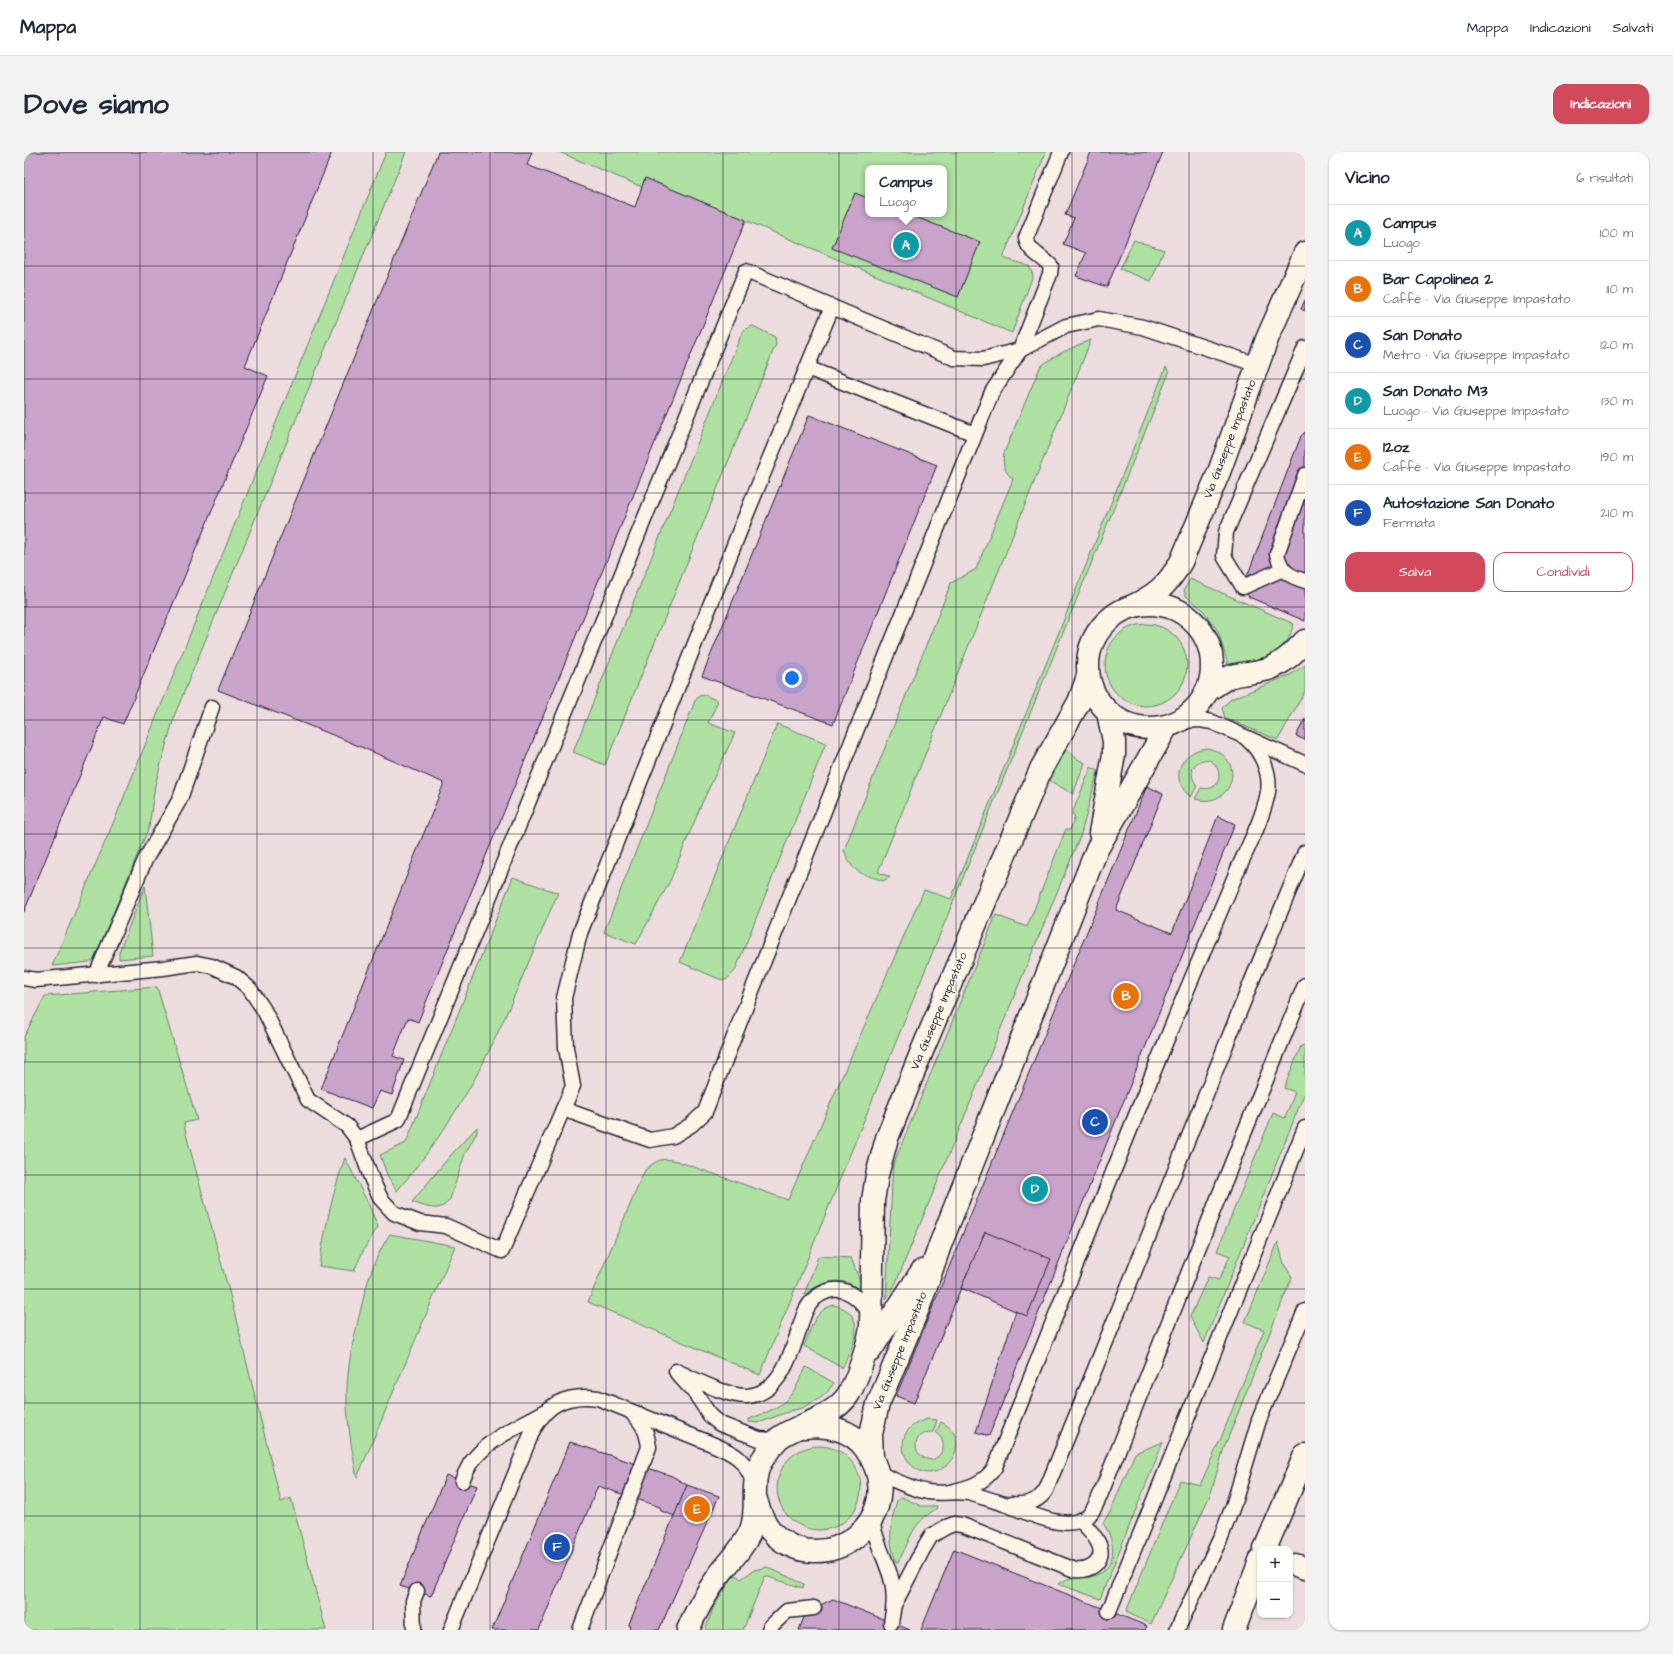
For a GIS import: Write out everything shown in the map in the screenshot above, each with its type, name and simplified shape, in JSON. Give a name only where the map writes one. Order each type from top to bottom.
[{"type":"street","name":"Via Giuseppe Impastato","points":[[1131,607],[1153,596],[1174,574],[1181,562],[1219,472],[1267,339],[1305,253]]},
{"type":"street","points":[[1147,604],[1162,605],[1178,610],[1191,620],[1202,632],[1209,646],[1212,661],[1211,677],[1206,692],[1199,704],[1173,723],[1154,728],[1130,725],[1118,720],[1108,712],[1095,696],[1088,676],[1088,657],[1094,638],[1106,622],[1131,607],[1147,604]]},
{"type":"street","points":[[1206,692],[1230,677],[1257,672],[1278,665],[1291,656],[1305,641]]},
{"type":"street","name":"Via Giuseppe Impastato","points":[[688,1630],[710,1588],[751,1530],[755,1515],[757,1471],[763,1458],[779,1438],[825,1415],[848,1396],[870,1336],[873,1201],[877,1175],[887,1138],[922,1051],[1041,769],[1079,702],[1088,676]]},
{"type":"street","points":[[1097,849],[1114,754],[1114,741],[1108,712]]},
{"type":"street","name":"Via Giuseppe Impastato","points":[[755,1492],[761,1516],[770,1530],[783,1541],[804,1549],[816,1551],[832,1549],[848,1542],[862,1532],[872,1518],[878,1504],[880,1488],[875,1466],[871,1434],[876,1408],[919,1306],[940,1245],[1097,849],[1173,723]]},
{"type":"street","name":"Via Giuseppe Impastato","points":[[860,1365],[940,1245]]},
{"type":"street","name":"Via Giuseppe Impastato","points":[[799,1428],[817,1425],[849,1434],[862,1444],[875,1466]]},
{"type":"street","points":[[1266,1546],[1305,1455]]},
{"type":"street","points":[[1234,1630],[1257,1569]]},
{"type":"lane","points":[[563,1109],[650,1140],[673,1136],[691,1125],[705,1112],[754,985],[992,392],[1020,350],[1050,274],[1050,266],[1027,245],[1026,238],[1061,152]]},
{"type":"lane","points":[[357,1139],[398,1120],[746,272],[954,358],[983,359],[1020,350],[1066,326],[1099,319],[1143,327],[1258,365]]},
{"type":"lane","points":[[24,978],[36,980],[96,975],[197,963],[212,966],[236,977],[250,989],[264,1010],[308,1100],[347,1126],[357,1139],[381,1200],[394,1213],[420,1223],[446,1226],[502,1251],[573,1086],[566,1048],[564,998],[580,933],[832,307]]},
{"type":"lane","points":[[1283,569],[1243,588],[1224,556],[1226,532],[1305,348]]},
{"type":"lane","points":[[807,368],[975,434]]},
{"type":"lane","points":[[1305,476],[1278,549],[1278,560],[1283,569],[1290,576],[1305,581]]},
{"type":"lane","points":[[96,975],[145,860],[180,799],[212,707]]},
{"type":"lane","points":[[1173,723],[1200,720],[1212,722],[1302,764]]},
{"type":"lane","points":[[875,1466],[922,1491],[941,1493],[974,1486],[990,1475],[995,1467],[1158,1062],[1252,838],[1268,792],[1266,767],[1260,754],[1247,739]]},
{"type":"lane","points":[[1004,1504],[1028,1504],[1042,1496],[1046,1490],[1243,1001],[1305,852]]},
{"type":"lane","points":[[950,1492],[969,1493],[1050,1520],[1070,1523],[1087,1517],[1092,1511],[1109,1473],[1238,1148],[1305,985]]},
{"type":"lane","points":[[1109,1611],[1305,1128]]},
{"type":"lane","points":[[779,1438],[772,1440],[759,1439],[720,1424],[711,1417],[695,1393],[676,1371],[730,1394],[748,1396],[763,1391],[775,1381],[785,1366],[806,1310],[812,1301],[823,1292],[834,1289],[845,1291],[855,1296],[871,1314]]},
{"type":"lane","points":[[1177,1630],[1233,1506],[1259,1420],[1305,1312]]},
{"type":"lane","points":[[462,1480],[469,1464],[494,1440],[570,1399],[588,1396],[598,1398],[712,1444],[735,1455],[747,1466],[755,1492]]},
{"type":"lane","points":[[451,1630],[534,1430],[546,1411]]},
{"type":"lane","points":[[580,1630],[649,1447],[643,1424],[630,1412]]},
{"type":"lane","points":[[872,1518],[878,1543],[890,1574],[894,1605],[891,1622]]},
{"type":"lane","points":[[894,1605],[931,1536],[946,1527],[954,1524],[962,1525],[1075,1570],[1083,1571],[1096,1564],[1099,1560],[1101,1552],[1092,1532],[1080,1520]]},
{"type":"lane","points":[[414,1630],[413,1601],[417,1591]]},
{"type":"lane","points":[[769,1630],[770,1627],[787,1611],[814,1608]]},
{"type":"green space","points":[[386,152],[406,152],[175,714],[155,785],[149,827],[94,959],[89,962],[52,966],[117,814]]},
{"type":"green space","points":[[559,152],[1046,152],[1003,258],[1029,266],[1033,275],[1012,333],[645,178],[642,187]]},
{"type":"green space","points":[[1134,240],[1164,250],[1151,281],[1120,269]]},
{"type":"green space","points":[[753,326],[775,337],[776,344],[605,765],[573,752],[741,335],[745,329]]},
{"type":"green space","points":[[1091,340],[878,872],[890,877],[883,881],[858,872],[847,858],[844,850],[951,583],[976,569],[1013,479],[1004,468],[1004,453],[1040,367],[1077,345]]},
{"type":"green space","points":[[1166,367],[1169,373],[760,1375],[588,1302],[645,1170],[656,1162],[663,1159],[677,1161],[788,1200],[924,890],[951,899]]},
{"type":"green space","points":[[1190,579],[1294,624],[1287,641],[1283,646],[1269,656],[1243,664],[1228,664],[1218,631],[1202,609],[1186,596],[1184,590]]},
{"type":"green space","points":[[1146,624],[1162,627],[1175,636],[1184,649],[1187,665],[1184,681],[1175,694],[1162,703],[1146,706],[1130,703],[1117,694],[1108,681],[1105,665],[1108,649],[1117,636],[1130,627]]},
{"type":"green space","points":[[1305,665],[1305,691],[1278,740],[1225,718],[1222,708],[1231,699],[1290,675]]},
{"type":"green space","points":[[705,695],[718,701],[708,723],[735,733],[702,803],[670,881],[636,944],[604,932],[695,701],[699,696]]},
{"type":"green space","points":[[777,724],[826,743],[735,971],[726,980],[719,979],[680,962]]},
{"type":"green space","points":[[1206,748],[1219,752],[1228,760],[1232,770],[1231,780],[1227,789],[1220,797],[1209,800],[1195,799],[1201,788],[1210,788],[1216,784],[1219,779],[1216,765],[1211,761],[1205,760],[1194,766],[1192,774],[1197,786],[1191,797],[1180,783],[1180,767],[1189,755],[1197,750]]},
{"type":"green space","points":[[1066,749],[1076,758],[1085,763],[1073,794],[1050,781]]},
{"type":"green space","points":[[1091,767],[1098,771],[1081,834],[895,1285],[886,1299],[893,1165],[996,915],[1027,927],[1066,829],[1070,830],[1075,817],[1072,814]]},
{"type":"green space","points":[[513,877],[558,893],[522,979],[474,1080],[444,1129],[397,1191],[387,1175],[380,1155],[406,1143]]},
{"type":"green space","points":[[145,886],[153,956],[119,959],[119,952]]},
{"type":"green space","points":[[157,987],[197,1120],[184,1123],[186,1134],[230,1295],[281,1502],[291,1498],[326,1630],[24,1630],[24,1037],[45,996]]},
{"type":"green space","points":[[1305,1045],[1305,1092],[1204,1343],[1190,1317],[1208,1277],[1219,1280],[1230,1256],[1217,1251],[1273,1113],[1285,1118],[1295,1092],[1284,1088],[1301,1046]]},
{"type":"green space","points":[[477,1127],[477,1132],[465,1154],[450,1199],[446,1204],[438,1208],[433,1208],[412,1202],[450,1156]]},
{"type":"green space","points":[[345,1158],[369,1205],[378,1227],[364,1249],[354,1271],[319,1266],[329,1212]]},
{"type":"green space","points":[[390,1234],[455,1246],[357,1478],[350,1439],[347,1400],[349,1366],[355,1333],[369,1279],[379,1252]]},
{"type":"green space","points":[[1278,1242],[1284,1264],[1292,1277],[1224,1448],[1211,1493],[1151,1624],[1126,1612],[1180,1480],[1200,1485],[1221,1438],[1264,1330],[1245,1322]]},
{"type":"green space","points":[[818,1257],[851,1258],[863,1289],[862,1292],[854,1286],[840,1281],[826,1283],[804,1295]]},
{"type":"green space","points":[[834,1305],[845,1309],[852,1315],[855,1323],[856,1331],[854,1340],[842,1368],[804,1346],[814,1321],[822,1311]]},
{"type":"green space","points":[[806,1367],[834,1383],[822,1397],[802,1408],[758,1423],[749,1422],[749,1419],[770,1411],[785,1401],[796,1388]]},
{"type":"green space","points":[[927,1419],[937,1420],[933,1432],[920,1436],[917,1440],[917,1450],[920,1455],[932,1460],[942,1452],[942,1440],[936,1433],[941,1422],[952,1431],[956,1442],[955,1453],[949,1463],[940,1470],[929,1473],[917,1470],[907,1459],[903,1446],[908,1430],[915,1424]]},
{"type":"green space","points":[[1163,1442],[1100,1599],[1058,1584],[1073,1577],[1091,1577],[1107,1568],[1111,1561],[1112,1546],[1111,1538],[1103,1523],[1110,1512],[1135,1453]]},
{"type":"green space","points":[[811,1446],[827,1446],[843,1453],[854,1464],[861,1480],[861,1496],[858,1504],[849,1518],[843,1523],[827,1530],[811,1530],[795,1523],[784,1512],[777,1496],[777,1480],[784,1464],[795,1453]]},
{"type":"green space","points":[[902,1497],[921,1506],[937,1506],[936,1509],[927,1515],[916,1526],[898,1562],[896,1562],[893,1553],[891,1531],[897,1500]]},
{"type":"green space","points":[[767,1567],[804,1584],[803,1588],[765,1576],[743,1630],[705,1630],[714,1606],[733,1577],[736,1575],[741,1579],[754,1570]]},
{"type":"building","points":[[24,152],[332,152],[245,366],[268,376],[123,724],[104,717],[24,912]]},
{"type":"building","points":[[438,152],[532,152],[527,165],[635,207],[645,178],[746,220],[418,1022],[408,1018],[393,1056],[404,1060],[392,1095],[380,1091],[372,1108],[321,1089],[444,783],[338,737],[218,690]]},
{"type":"building","points":[[1091,152],[1163,152],[1107,287],[1076,276],[1086,253],[1063,244],[1074,218],[1065,215]]},
{"type":"building","points":[[855,193],[865,197],[865,217],[916,217],[980,242],[958,297],[832,248]]},
{"type":"building","points":[[1305,300],[1305,311],[1301,309]]},
{"type":"building","points":[[809,415],[937,465],[833,724],[702,676]]},
{"type":"building","points":[[1305,432],[1305,621],[1249,597],[1243,587],[1301,436]]},
{"type":"building","points":[[1305,719],[1305,740],[1296,736]]},
{"type":"building","points":[[1147,786],[1163,794],[1116,910],[1172,933],[1218,816],[1235,824],[989,1436],[976,1432],[1016,1311],[987,1298],[961,1288],[914,1403],[896,1396]]},
{"type":"building","points":[[985,1232],[1051,1259],[1027,1316],[961,1288]]},
{"type":"building","points":[[570,1442],[672,1476],[687,1485],[675,1516],[661,1511],[660,1507],[598,1486],[539,1630],[492,1630]]},
{"type":"building","points":[[446,1475],[477,1486],[431,1596],[400,1586]]},
{"type":"building","points":[[687,1485],[719,1496],[659,1630],[630,1630],[629,1624]]},
{"type":"building","points":[[954,1549],[1147,1626],[1145,1630],[921,1630]]},
{"type":"building","points":[[833,1599],[910,1630],[799,1630],[806,1612]]},
{"type":"place","name":"Campus","points":[[906,245]]},
{"type":"place","name":"Bar Capolinea 2","points":[[1126,996]]},
{"type":"place","name":"San Donato","points":[[1095,1122]]},
{"type":"place","name":"San Donato M3","points":[[1035,1189]]},
{"type":"place","name":"12oz","points":[[697,1509]]},
{"type":"place","name":"Autostazione San Donato","points":[[557,1547]]}]
